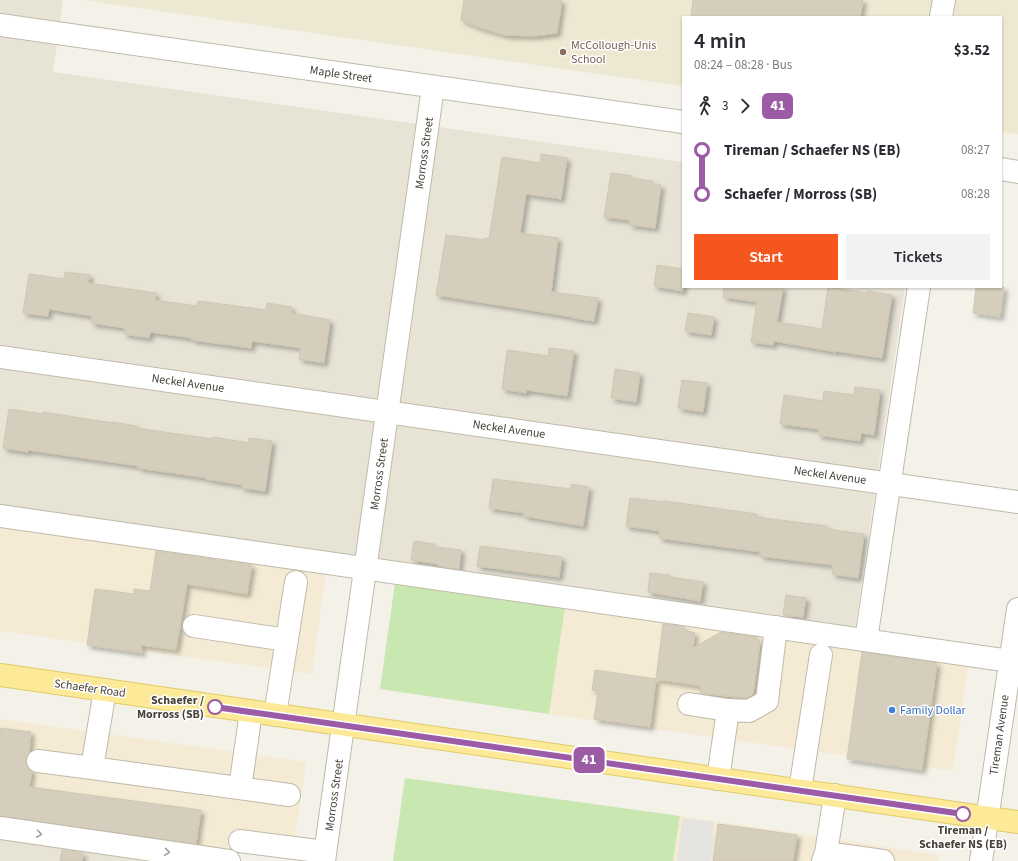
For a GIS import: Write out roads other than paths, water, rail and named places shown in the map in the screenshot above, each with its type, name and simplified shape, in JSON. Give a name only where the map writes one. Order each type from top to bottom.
[{"type":"main road","name":"Schaefer Road","points":[[0,675],[1018,822]]},
{"type":"street","points":[[941,16],[944,0]]},
{"type":"street","name":"Maple Street","points":[[0,25],[682,122]]},
{"type":"street","name":"Morross Street","points":[[325,857],[433,87]]},
{"type":"street","points":[[1002,169],[1018,172]]},
{"type":"street","points":[[866,640],[919,288]]},
{"type":"street","name":"Neckel Avenue","points":[[0,357],[1018,502]]},
{"type":"street","points":[[0,516],[1014,661]]},
{"type":"street","points":[[275,715],[296,582]]},
{"type":"street","name":"Tireman Avenue","points":[[981,861],[1014,661],[1017,619]]},
{"type":"street","points":[[194,626],[287,640]]},
{"type":"street","points":[[689,704],[728,710],[749,711],[766,701],[776,627]]},
{"type":"street","points":[[800,790],[821,655]]},
{"type":"street","points":[[92,768],[105,690]]},
{"type":"street","points":[[718,779],[728,710]]},
{"type":"street","points":[[240,788],[251,712]]},
{"type":"street","points":[[38,761],[289,794]]},
{"type":"street","points":[[835,796],[825,857],[883,861]]},
{"type":"street","points":[[0,828],[229,861]]},
{"type":"street","points":[[240,841],[325,857]]},
{"type":"place","name":"McCollough-Unis School","points":[[563,52]]},
{"type":"place","name":"Schaefer / Morross (SB)","points":[[215,707]]},
{"type":"place","name":"Family Dollar","points":[[892,710]]},
{"type":"place","name":"Tireman / Schaefer NS (EB)","points":[[963,814]]}]
